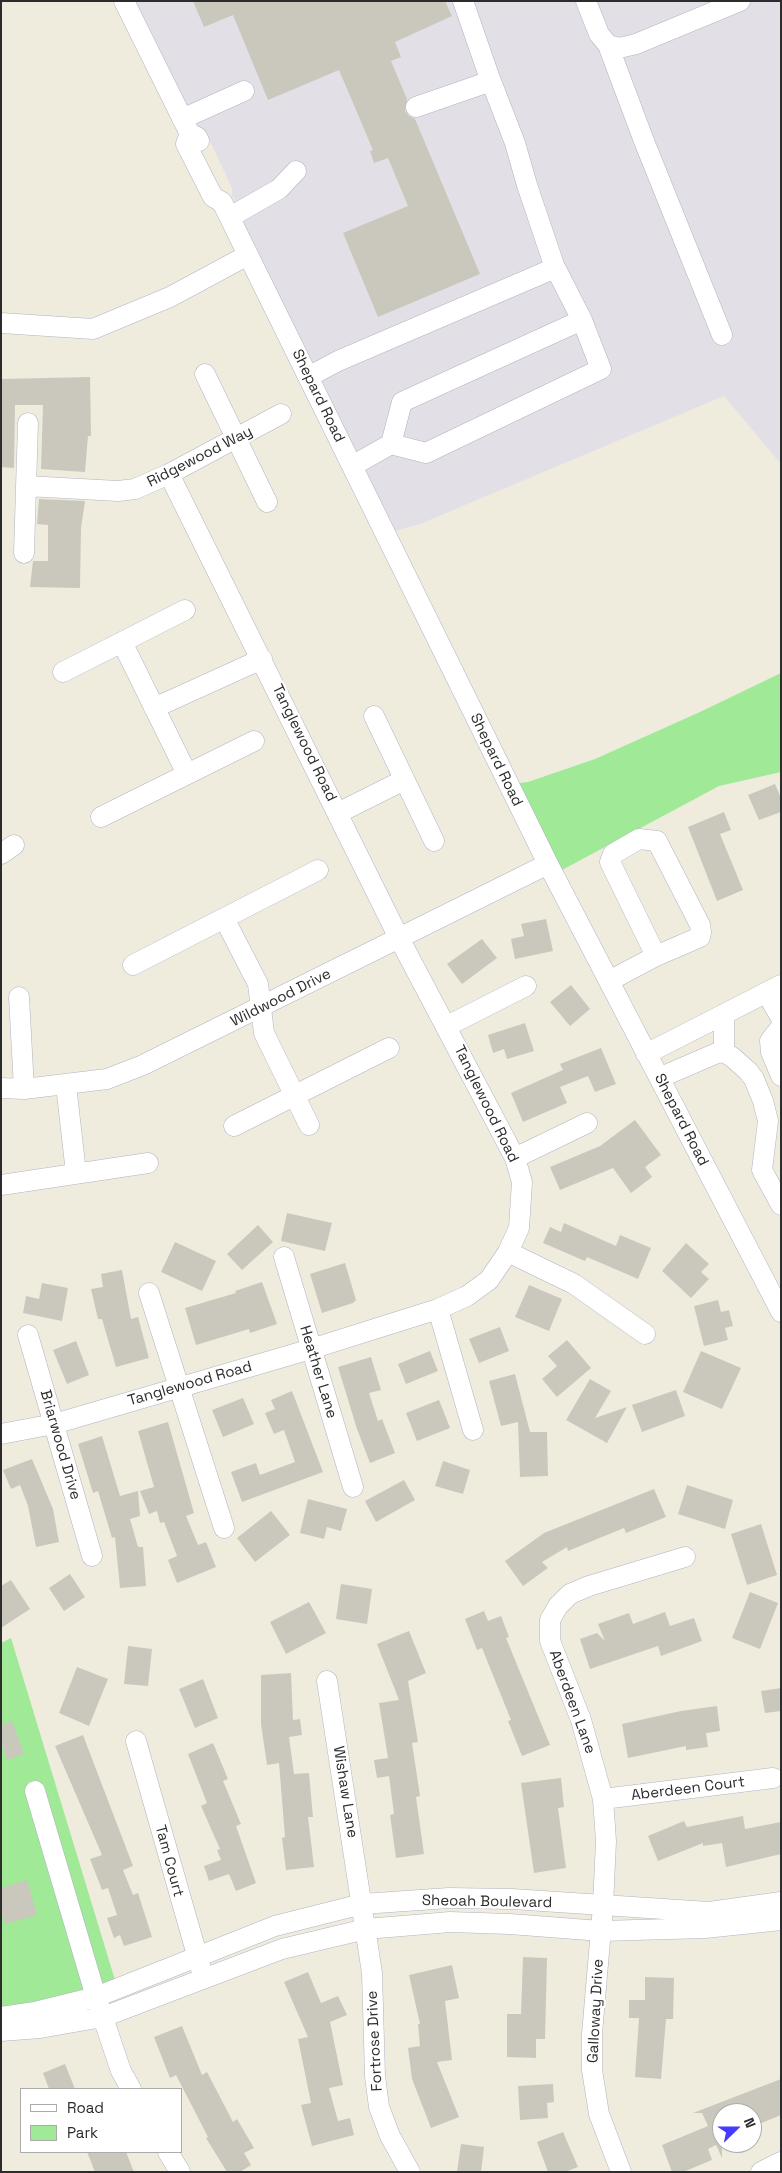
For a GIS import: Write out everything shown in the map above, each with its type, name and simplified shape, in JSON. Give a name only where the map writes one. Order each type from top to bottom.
[{"type":"street","name":"Shepard Road","points":[[124,1],[186,126],[186,144],[213,197],[226,209],[548,864],[781,1312]]},
{"type":"street","points":[[352,466],[391,444],[426,453],[601,369],[582,320],[555,267],[526,185],[515,143],[463,1]]},
{"type":"street","points":[[586,1],[599,34],[608,45],[644,141],[722,335]]},
{"type":"street","points":[[608,45],[619,48],[636,44],[740,1]]},
{"type":"street","points":[[416,107],[491,81]]},
{"type":"street","points":[[186,126],[244,91]]},
{"type":"street","points":[[226,209],[279,189],[296,171]]},
{"type":"street","points":[[1,323],[92,329],[170,297],[248,255]]},
{"type":"street","points":[[308,377],[338,361],[555,267]]},
{"type":"street","points":[[391,444],[402,402],[582,320]]},
{"type":"street","points":[[205,374],[267,502]]},
{"type":"street","name":"Ridgewood Way","points":[[26,486],[118,491],[135,489],[170,474],[282,414]]},
{"type":"street","points":[[24,553],[28,424]]},
{"type":"street","name":"Tanglewood Road","points":[[1,1434],[54,1424],[311,1349],[438,1309],[467,1296],[489,1280],[508,1252],[519,1228],[522,1182],[515,1158],[399,938],[170,474]]},
{"type":"street","points":[[63,672],[185,610]]},
{"type":"street","points":[[122,642],[187,774]]},
{"type":"street","points":[[154,708],[262,658]]},
{"type":"street","points":[[374,716],[434,841]]},
{"type":"street","points":[[101,817],[254,741]]},
{"type":"street","points":[[338,813],[404,780]]},
{"type":"street","points":[[609,981],[656,956],[700,937],[700,925],[657,841],[640,839],[613,854],[610,862],[656,956]]},
{"type":"street","name":"Wildwood Drive","points":[[1,1088],[24,1089],[107,1079],[143,1065],[548,864]]},
{"type":"street","points":[[132,965],[318,870]]},
{"type":"street","points":[[224,918],[258,984],[264,1033],[309,1125]]},
{"type":"street","points":[[446,1026],[526,986]]},
{"type":"street","points":[[646,1054],[774,989],[781,1018]]},
{"type":"street","points":[[19,997],[24,1089]]},
{"type":"street","points":[[724,1014],[724,1052]]},
{"type":"street","points":[[781,1027],[770,1041],[771,1052],[781,1076]]},
{"type":"street","points":[[234,1126],[390,1048]]},
{"type":"street","points":[[659,1078],[717,1053],[724,1052],[748,1071],[763,1101],[768,1122],[762,1170],[781,1205]]},
{"type":"street","points":[[66,1085],[76,1173]]},
{"type":"street","points":[[515,1158],[588,1123]]},
{"type":"street","points":[[1,1184],[148,1163]]},
{"type":"street","points":[[508,1252],[574,1284],[645,1334]]},
{"type":"street","name":"Heather Lane","points":[[284,1257],[353,1488]]},
{"type":"street","points":[[149,1293],[224,1528]]},
{"type":"street","points":[[438,1309],[473,1430]]},
{"type":"street","name":"Briarwood Drive","points":[[28,1334],[92,1556]]},
{"type":"street","name":"Aberdeen Lane","points":[[603,1906],[606,1841],[603,1799],[581,1720],[550,1641],[550,1620],[558,1606],[570,1594],[589,1586],[685,1557]]},
{"type":"street","name":"Wishaw Lane","points":[[327,1680],[362,1904]]},
{"type":"street","name":"Tam Court","points":[[136,1741],[196,1957],[205,1980]]},
{"type":"street","name":"Aberdeen Court","points":[[603,1799],[773,1778]]},
{"type":"street","points":[[35,1791],[96,1997],[122,2071],[130,2088]]},
{"type":"street","name":"Sheoah Boulevard","points":[[9,2023],[96,1997],[275,1926],[362,1904],[449,1898],[512,1899],[709,1912],[781,1902]]},
{"type":"street","name":"Fortrose Drive","points":[[362,1904],[372,1973],[374,2076],[379,2107],[390,2136],[410,2172]]},
{"type":"street","name":"Galloway Drive","points":[[603,1906],[592,2034],[592,2070],[599,2114],[621,2172]]},
{"type":"street","name":"Sheoah Boulevard","points":[[9,2023],[103,2017],[205,1980],[282,1949],[366,1929],[450,1922],[510,1924],[601,1931],[705,1928],[781,1920]]},
{"type":"street","points":[[169,2153],[180,2172]]},
{"type":"street","points":[[760,2172],[781,2162]]},
{"type":"shaded area","points":[[135,1],[781,1],[781,464],[724,396],[420,524],[395,531],[233,202],[235,199],[232,197],[232,188],[206,133],[197,127]]},
{"type":"green space","points":[[781,673],[781,772],[719,786],[562,870],[519,783],[528,782],[595,759]]},
{"type":"green space","points":[[11,1638],[115,1980],[94,1989],[34,2004],[1,2008],[1,1643]]},
{"type":"building","points":[[193,1],[445,1],[452,16],[395,42],[401,57],[391,61],[407,99],[405,111],[415,119],[480,274],[378,317],[343,233],[408,206],[388,158],[374,163],[370,151],[373,150],[339,70],[268,100],[233,15],[204,27]]},
{"type":"building","points":[[90,377],[91,436],[88,436],[85,472],[41,469],[43,405],[15,405],[14,468],[1,467],[1,379]]},
{"type":"building","points":[[39,499],[85,501],[81,528],[80,588],[30,587],[33,561],[48,561],[48,525],[37,524]]},
{"type":"building","points":[[775,784],[781,798],[781,812],[759,820],[748,795]]},
{"type":"building","points":[[724,812],[731,830],[720,834],[743,890],[717,901],[688,827]]},
{"type":"building","points":[[546,919],[553,951],[515,959],[511,939],[524,936],[521,924]]},
{"type":"building","points":[[482,939],[497,958],[462,984],[447,964]]},
{"type":"building","points":[[571,985],[590,1009],[570,1026],[550,1002]]},
{"type":"building","points":[[525,1023],[534,1051],[507,1059],[504,1049],[493,1053],[488,1035]]},
{"type":"building","points":[[601,1048],[616,1084],[595,1092],[588,1076],[560,1087],[567,1103],[523,1122],[511,1093],[563,1070],[560,1064]]},
{"type":"building","points":[[635,1120],[661,1155],[645,1167],[652,1177],[631,1193],[613,1168],[560,1190],[550,1167],[600,1146]]},
{"type":"building","points":[[287,1213],[332,1223],[325,1251],[281,1241]]},
{"type":"building","points":[[564,1223],[616,1246],[620,1235],[651,1248],[638,1279],[587,1257],[585,1261],[543,1243],[550,1227],[561,1232]]},
{"type":"building","points":[[258,1225],[273,1242],[242,1270],[227,1254]]},
{"type":"building","points":[[175,1242],[216,1261],[202,1291],[161,1272]]},
{"type":"building","points":[[686,1243],[709,1264],[701,1272],[709,1279],[691,1298],[662,1271]]},
{"type":"building","points":[[345,1263],[356,1300],[353,1303],[322,1313],[310,1274]]},
{"type":"building","points":[[122,1270],[131,1319],[138,1317],[149,1358],[116,1367],[102,1319],[98,1319],[91,1289],[103,1287],[101,1274]]},
{"type":"building","points":[[262,1282],[277,1324],[250,1333],[249,1329],[196,1345],[185,1308],[236,1293],[235,1291]]},
{"type":"building","points":[[42,1283],[68,1288],[62,1321],[23,1313],[26,1296],[39,1299]]},
{"type":"building","points":[[529,1285],[562,1299],[549,1331],[515,1317]]},
{"type":"building","points":[[718,1300],[721,1312],[729,1310],[733,1326],[725,1328],[728,1340],[704,1346],[694,1306]]},
{"type":"building","points":[[500,1327],[509,1351],[479,1363],[469,1339]]},
{"type":"building","points":[[567,1340],[591,1368],[557,1397],[542,1379],[557,1366],[548,1356]]},
{"type":"building","points":[[76,1341],[89,1375],[67,1384],[53,1350]]},
{"type":"building","points":[[430,1351],[438,1371],[406,1384],[398,1364]]},
{"type":"building","points":[[701,1351],[741,1368],[722,1409],[683,1392]]},
{"type":"building","points":[[371,1357],[381,1390],[369,1393],[378,1421],[382,1419],[395,1453],[370,1463],[357,1429],[338,1367]]},
{"type":"building","points":[[515,1374],[530,1432],[547,1432],[548,1476],[520,1477],[518,1422],[501,1426],[489,1381]]},
{"type":"building","points":[[590,1379],[611,1391],[595,1418],[627,1407],[607,1443],[566,1420]]},
{"type":"building","points":[[676,1390],[685,1416],[642,1432],[632,1405]]},
{"type":"building","points":[[292,1391],[323,1472],[242,1502],[231,1472],[256,1463],[260,1475],[295,1462],[284,1430],[274,1434],[265,1413],[275,1409],[271,1400]]},
{"type":"building","points":[[243,1398],[254,1424],[223,1437],[212,1410]]},
{"type":"building","points":[[439,1400],[450,1428],[417,1441],[406,1413]]},
{"type":"building","points":[[168,1422],[194,1513],[186,1516],[198,1545],[206,1542],[216,1567],[177,1583],[168,1560],[177,1556],[164,1522],[160,1523],[157,1511],[149,1514],[140,1491],[154,1487],[138,1431]]},
{"type":"building","points":[[102,1436],[120,1496],[138,1491],[140,1516],[130,1519],[138,1547],[143,1547],[146,1586],[120,1588],[115,1537],[112,1538],[98,1491],[93,1493],[78,1444]]},
{"type":"building","points":[[32,1459],[53,1509],[59,1542],[36,1547],[28,1506],[20,1485],[11,1489],[3,1470]]},
{"type":"building","points":[[443,1461],[470,1470],[463,1494],[435,1486]]},
{"type":"building","points":[[404,1480],[415,1500],[376,1522],[365,1501]]},
{"type":"building","points":[[687,1485],[733,1500],[725,1529],[678,1514]]},
{"type":"building","points":[[654,1489],[666,1517],[626,1533],[624,1528],[568,1551],[567,1547],[542,1562],[548,1568],[523,1586],[505,1561],[544,1533]]},
{"type":"building","points":[[308,1499],[347,1509],[341,1531],[327,1527],[324,1539],[300,1533]]},
{"type":"building","points":[[271,1511],[290,1535],[255,1562],[237,1538]]},
{"type":"building","points":[[761,1524],[777,1575],[747,1585],[731,1534]]},
{"type":"building","points":[[70,1574],[85,1597],[64,1611],[49,1588]]},
{"type":"building","points":[[11,1580],[30,1609],[1,1628],[1,1586]]},
{"type":"building","points":[[341,1584],[372,1589],[367,1624],[336,1619]]},
{"type":"building","points":[[750,1592],[778,1603],[760,1649],[732,1638]]},
{"type":"building","points":[[309,1602],[326,1633],[286,1654],[270,1622]]},
{"type":"building","points":[[484,1611],[488,1621],[501,1616],[509,1637],[506,1638],[550,1745],[522,1756],[508,1721],[511,1720],[482,1648],[477,1650],[465,1619]]},
{"type":"building","points":[[665,1612],[670,1626],[694,1618],[702,1641],[661,1656],[658,1646],[590,1669],[580,1639],[597,1633],[605,1641],[598,1624],[629,1613],[633,1624]]},
{"type":"building","points":[[409,1631],[426,1673],[408,1681],[418,1742],[412,1743],[420,1796],[416,1797],[424,1854],[396,1858],[390,1815],[394,1814],[389,1776],[377,1778],[374,1760],[388,1758],[379,1703],[399,1700],[377,1644]]},
{"type":"building","points":[[128,1646],[152,1649],[148,1686],[124,1684]]},
{"type":"building","points":[[77,1667],[108,1679],[89,1726],[59,1713]]},
{"type":"building","points":[[291,1673],[293,1720],[300,1719],[302,1735],[289,1737],[294,1774],[309,1773],[313,1817],[308,1817],[314,1867],[286,1870],[282,1838],[285,1837],[279,1763],[267,1765],[261,1724],[261,1675]]},
{"type":"building","points":[[203,1679],[218,1718],[195,1728],[179,1689]]},
{"type":"building","points":[[781,1688],[781,1711],[765,1713],[761,1691]]},
{"type":"building","points":[[717,1706],[720,1731],[706,1733],[708,1747],[686,1750],[686,1746],[628,1758],[622,1724],[681,1711]]},
{"type":"building","points":[[12,1721],[24,1754],[7,1760],[1,1743],[1,1725]]},
{"type":"building","points":[[83,1735],[133,1866],[123,1870],[133,1895],[138,1893],[152,1937],[124,1946],[120,1935],[114,1938],[107,1918],[117,1915],[108,1888],[102,1890],[90,1859],[102,1855],[55,1746]]},
{"type":"building","points":[[213,1743],[228,1779],[223,1781],[241,1824],[236,1826],[256,1883],[236,1891],[229,1874],[209,1881],[204,1866],[221,1860],[217,1850],[220,1849],[201,1806],[207,1803],[188,1754]]},
{"type":"building","points":[[561,1778],[564,1807],[558,1808],[566,1868],[534,1873],[521,1783]]},
{"type":"building","points":[[743,1816],[745,1829],[781,1822],[781,1854],[726,1867],[722,1843],[703,1846],[703,1843],[658,1861],[648,1836],[684,1821],[687,1827]]},
{"type":"building","points":[[27,1880],[37,1915],[5,1924],[1,1910],[1,1888]]},
{"type":"building","points":[[523,1957],[547,1958],[545,2039],[536,2039],[536,2058],[507,2057],[507,2014],[521,2014]]},
{"type":"building","points":[[452,1965],[459,1998],[445,2001],[452,2060],[437,2062],[459,2117],[431,2128],[412,2079],[408,2048],[420,2046],[418,2024],[420,2024],[409,1975]]},
{"type":"building","points":[[308,1972],[321,2003],[338,1996],[347,2015],[330,2022],[343,2085],[329,2088],[338,2121],[350,2118],[354,2135],[312,2146],[301,2105],[311,2103],[298,2039],[308,2037],[284,1982]]},
{"type":"building","points":[[645,1977],[674,1978],[673,2019],[666,2019],[661,2079],[635,2077],[639,2018],[629,2018],[629,2000],[645,2000]]},
{"type":"building","points":[[182,2026],[202,2075],[207,2072],[233,2122],[237,2119],[254,2148],[244,2153],[251,2165],[240,2172],[227,2172],[206,2138],[208,2137],[176,2075],[170,2078],[154,2037]]},
{"type":"building","points":[[65,2064],[75,2088],[49,2088],[43,2073]]},
{"type":"building","points":[[781,2079],[781,2115],[762,2123],[762,2103],[719,2103]]},
{"type":"building","points":[[553,2084],[554,2102],[547,2103],[548,2118],[520,2120],[518,2086]]},
{"type":"building","points":[[712,2106],[712,2147],[708,2149],[712,2160],[683,2172],[672,2172],[662,2145],[708,2126],[702,2113],[693,2113]]},
{"type":"building","points":[[563,2132],[578,2167],[565,2172],[548,2172],[537,2142]]},
{"type":"building","points":[[461,2144],[484,2147],[481,2172],[457,2172]]},
{"type":"building","points":[[87,2153],[126,2153],[134,2172],[95,2172]]}]
